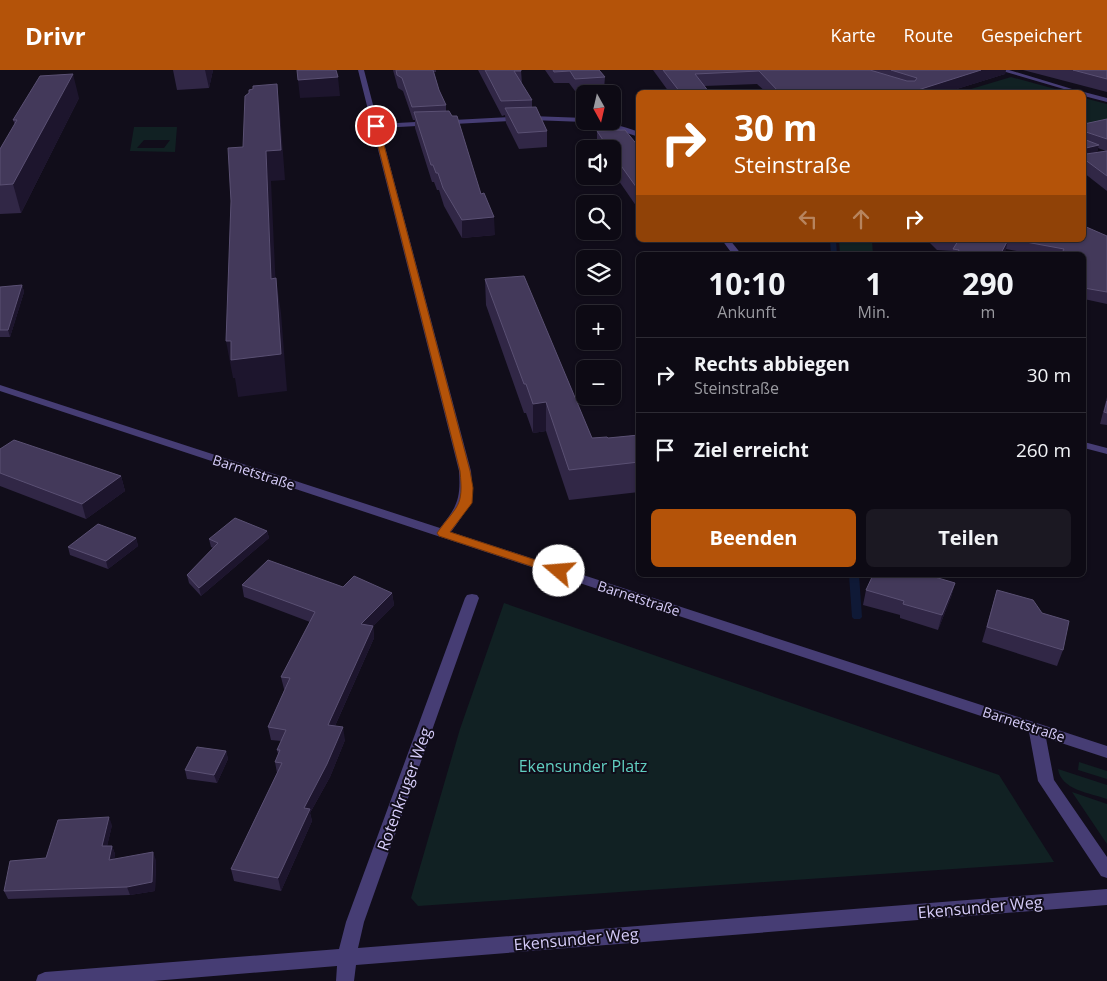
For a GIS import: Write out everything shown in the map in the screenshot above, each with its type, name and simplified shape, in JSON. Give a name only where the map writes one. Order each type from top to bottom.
[{"type":"street","points":[[361,70],[465,471],[466,503],[443,533]]},
{"type":"street","points":[[1002,70],[1072,90]]},
{"type":"street","points":[[1086,95],[1107,100]]},
{"type":"street","points":[[376,126],[532,118],[576,120]]},
{"type":"street","points":[[621,128],[636,134]]},
{"type":"street","points":[[728,242],[736,252]]},
{"type":"street","name":"Barnetstraße","points":[[0,388],[1107,752]]},
{"type":"street","points":[[1086,446],[1107,451]]},
{"type":"street","name":"Rotenkruger Weg","points":[[345,981],[347,956],[355,922],[472,598]]},
{"type":"street","points":[[1036,728],[1046,781],[1107,872]]},
{"type":"street","name":"Ekensunder Weg","points":[[45,981],[1107,897]]},
{"type":"green space","points":[[1011,77],[1059,90],[968,90]]},
{"type":"green space","points":[[1086,99],[1107,104],[1107,120],[1086,127]]},
{"type":"green space","points":[[134,127],[177,127],[175,152],[130,151]],"holes":[[[144,140],[170,140],[164,148],[137,148]]]},
{"type":"green space","points":[[839,242],[872,242],[873,252],[840,252]]},
{"type":"green space","name":"Ekensunder Platz","points":[[504,603],[999,775],[1054,862],[418,906],[411,898],[460,729]]},
{"type":"green space","points":[[1079,762],[1107,771],[1107,779],[1078,770]]},
{"type":"green space","points":[[1058,769],[1107,785],[1107,799],[1070,786],[1060,776]]},
{"type":"green space","points":[[1072,792],[1107,804],[1107,844]]},
{"type":"building","points":[[297,70],[336,70],[338,77],[298,80]]},
{"type":"building","points":[[396,70],[433,70],[446,105],[412,107],[402,78],[397,75]]},
{"type":"building","points":[[485,70],[521,70],[514,71],[532,100],[501,101]]},
{"type":"building","points":[[553,70],[599,70],[605,77],[575,79],[570,71],[554,72]]},
{"type":"building","points":[[663,70],[870,70],[907,81],[915,81],[917,78],[891,70],[981,70],[918,90],[777,90],[759,71],[695,74],[707,90],[678,90]]},
{"type":"building","points":[[1073,70],[1107,70],[1107,79]]},
{"type":"building","points":[[73,74],[13,184],[0,185],[0,149],[17,120],[13,120],[40,76]]},
{"type":"building","points":[[277,84],[281,150],[266,151],[271,279],[276,278],[281,354],[231,360],[231,341],[226,341],[231,201],[228,148],[243,147],[245,96],[249,93],[249,90],[253,89],[253,86]]},
{"type":"building","points":[[536,107],[547,131],[518,133],[505,108]]},
{"type":"building","points":[[449,111],[452,116],[457,116],[481,194],[484,193],[494,217],[462,220],[443,188],[438,173],[436,173],[433,165],[431,165],[414,112]]},
{"type":"building","points":[[1107,119],[1107,139],[1086,132],[1086,124]]},
{"type":"building","points":[[625,130],[636,143],[636,187],[621,166],[621,140],[603,140],[597,131]]},
{"type":"building","points":[[1086,140],[1099,145],[1086,148]]},
{"type":"building","points":[[1107,151],[1107,176],[1086,160],[1086,154]]},
{"type":"building","points":[[1086,227],[1107,236],[1107,292],[1086,288],[1086,252],[1062,252],[1064,249],[1026,242],[1086,242]]},
{"type":"building","points":[[957,242],[1007,242],[1002,252],[958,252],[959,250],[953,249]]},
{"type":"building","points":[[524,276],[576,400],[576,405],[578,405],[592,438],[636,435],[636,462],[569,470],[546,402],[533,404],[526,384],[524,384],[485,279]]},
{"type":"building","points":[[22,285],[8,330],[0,330],[0,287]]},
{"type":"building","points":[[1107,401],[1107,413],[1104,412]]},
{"type":"building","points":[[14,440],[121,476],[82,504],[0,473],[0,449]]},
{"type":"building","points":[[235,518],[267,531],[199,588],[187,575],[218,543],[209,539]]},
{"type":"building","points":[[98,524],[136,538],[106,561],[68,547]]},
{"type":"building","points":[[268,560],[343,587],[354,576],[392,593],[361,624],[373,626],[328,725],[343,727],[327,764],[304,808],[310,809],[278,878],[231,869],[282,763],[275,762],[280,750],[277,750],[286,730],[268,727],[290,678],[281,677],[315,612],[242,585]]},
{"type":"building","points":[[872,577],[935,577],[955,583],[942,615],[903,604],[904,601],[866,590]]},
{"type":"building","points":[[997,590],[1033,600],[1042,613],[1069,621],[1063,650],[987,627]]},
{"type":"building","points":[[197,747],[226,751],[214,775],[185,770]]},
{"type":"building","points":[[109,817],[102,846],[112,846],[109,860],[153,852],[152,882],[127,887],[4,891],[10,861],[46,858],[58,820]]},
{"type":"waterway","points":[[833,242],[834,252]]},
{"type":"waterway","points":[[854,577],[857,617]]},
{"type":"route","points":[[376,126],[465,471],[466,503],[443,533],[559,571]]}]
